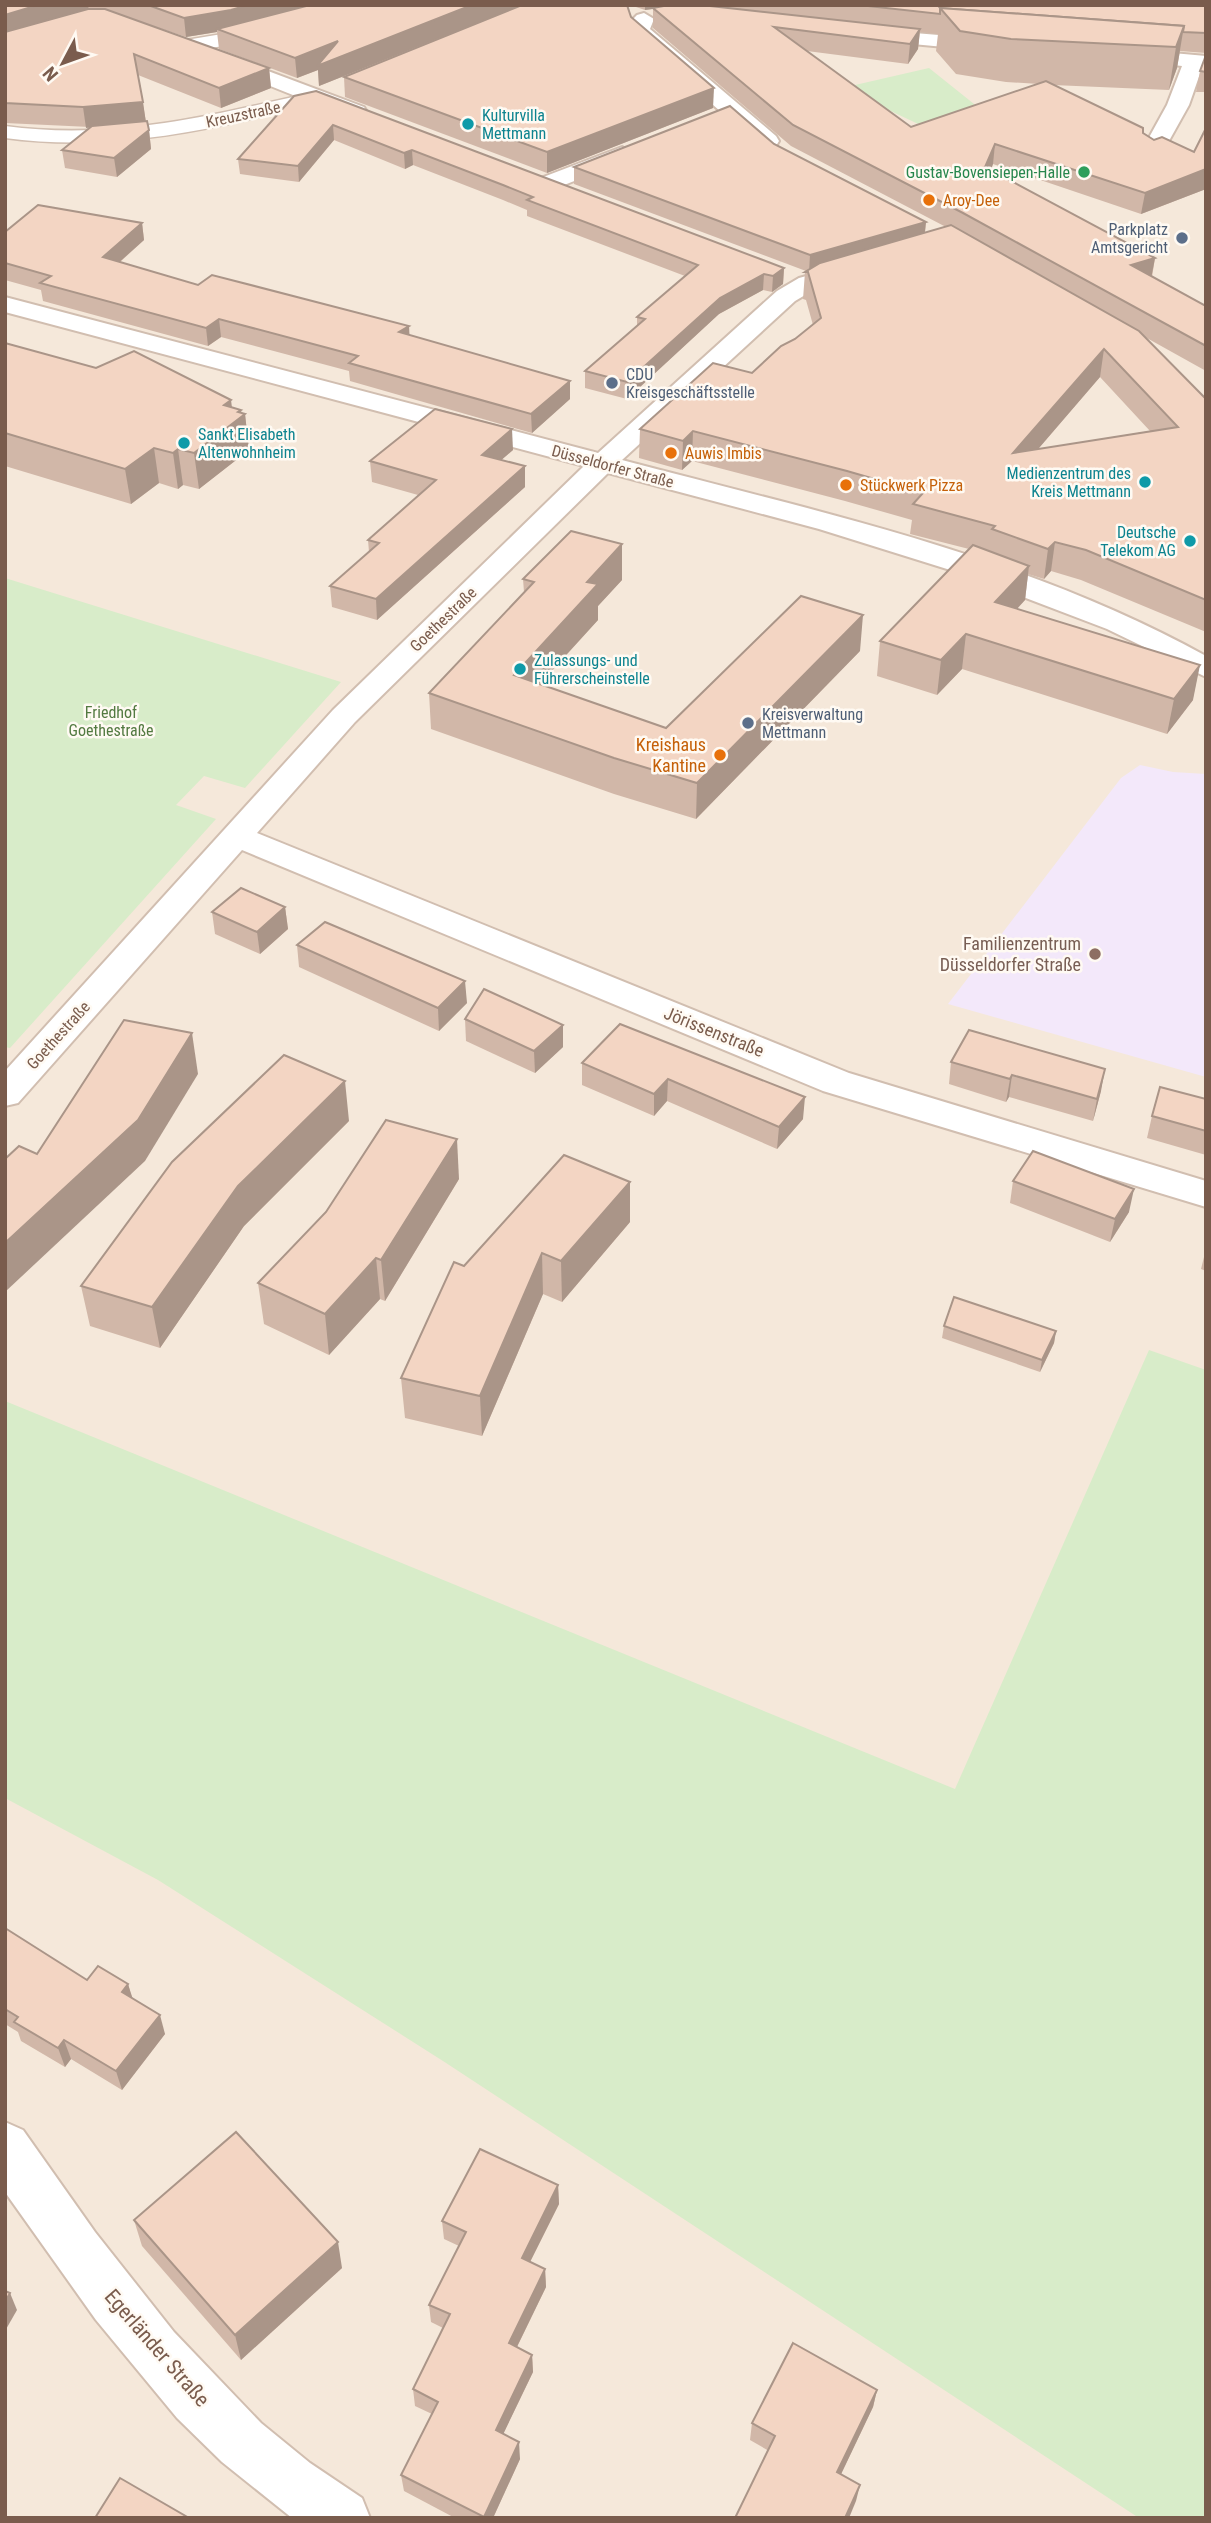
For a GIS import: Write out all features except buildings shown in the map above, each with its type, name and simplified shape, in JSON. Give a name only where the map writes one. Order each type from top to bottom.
[{"type":"street","points":[[309,5],[334,11]]},
{"type":"street","points":[[185,46],[236,38],[355,5]]},
{"type":"street","points":[[645,15],[638,24],[640,31],[782,153]]},
{"type":"street","points":[[138,28],[375,119]]},
{"type":"street","points":[[841,32],[1004,47]]},
{"type":"street","points":[[1101,53],[1200,61],[1152,152]]},
{"type":"street","name":"Kreuzstraße","points":[[5,132],[67,141],[136,137],[319,97],[344,87]]},
{"type":"street","points":[[707,120],[732,111]]},
{"type":"street","points":[[546,184],[645,145]]},
{"type":"street","points":[[521,174],[583,198]]},
{"type":"street","name":"Goethestraße","points":[[5,1094],[344,716],[603,463],[786,296],[795,279],[874,265]]},
{"type":"street","name":"Düsseldorfer Straße","points":[[5,304],[828,523],[952,561],[1142,634],[1206,668]]},
{"type":"street","name":"Jörissenstraße","points":[[235,835],[836,1082],[1206,1194]]},
{"type":"street","name":"Egerländer Straße","points":[[7,2154],[111,2297],[164,2361],[230,2431],[310,2499],[342,2518]]},
{"type":"shaded area","points":[[5,5],[1206,5],[1206,2518],[5,2518]]},
{"type":"shaded area","name":"Familienzentrum Düsseldorfer Straße","points":[[1140,765],[1173,772],[1206,774],[1206,1077],[948,1004],[1121,778]]},
{"type":"green space","points":[[929,68],[984,112],[933,131],[842,88]]},
{"type":"green space","name":"Friedhof Goethestraße","points":[[5,578],[341,682],[245,788],[204,776],[176,805],[216,819],[10,1048],[5,1047]]},
{"type":"green space","points":[[1149,1350],[1206,1370],[1206,2518],[1139,2518],[443,2061],[158,1880],[5,1798],[5,1401],[955,1789]]},
{"type":"place","name":"Kulturvilla Mettmann","points":[[468,124]]},
{"type":"place","name":"Gustav-Bovensiepen-Halle","points":[[1084,172]]},
{"type":"place","name":"Aroy-Dee","points":[[929,200]]},
{"type":"place","name":"Parkplatz Amtsgericht","points":[[1182,238]]},
{"type":"place","name":"CDU Kreisgeschäftsstelle","points":[[612,383]]},
{"type":"place","name":"Sankt Elisabeth Altenwohnheim","points":[[184,443]]},
{"type":"place","name":"Auwis Imbis","points":[[671,453]]},
{"type":"place","name":"Medienzentrum des Kreis Mettmann","points":[[1145,482]]},
{"type":"place","name":"Stückwerk Pizza","points":[[846,485]]},
{"type":"place","name":"Deutsche Telekom AG","points":[[1190,541]]},
{"type":"place","name":"Zulassungs- und Führerscheinstelle","points":[[520,669]]},
{"type":"place","name":"Kreisverwaltung Mettmann","points":[[748,723]]},
{"type":"place","name":"Kreishaus Kantine","points":[[720,755]]},
{"type":"place","name":"Familienzentrum Düsseldorfer Straße","points":[[1095,954]]}]
